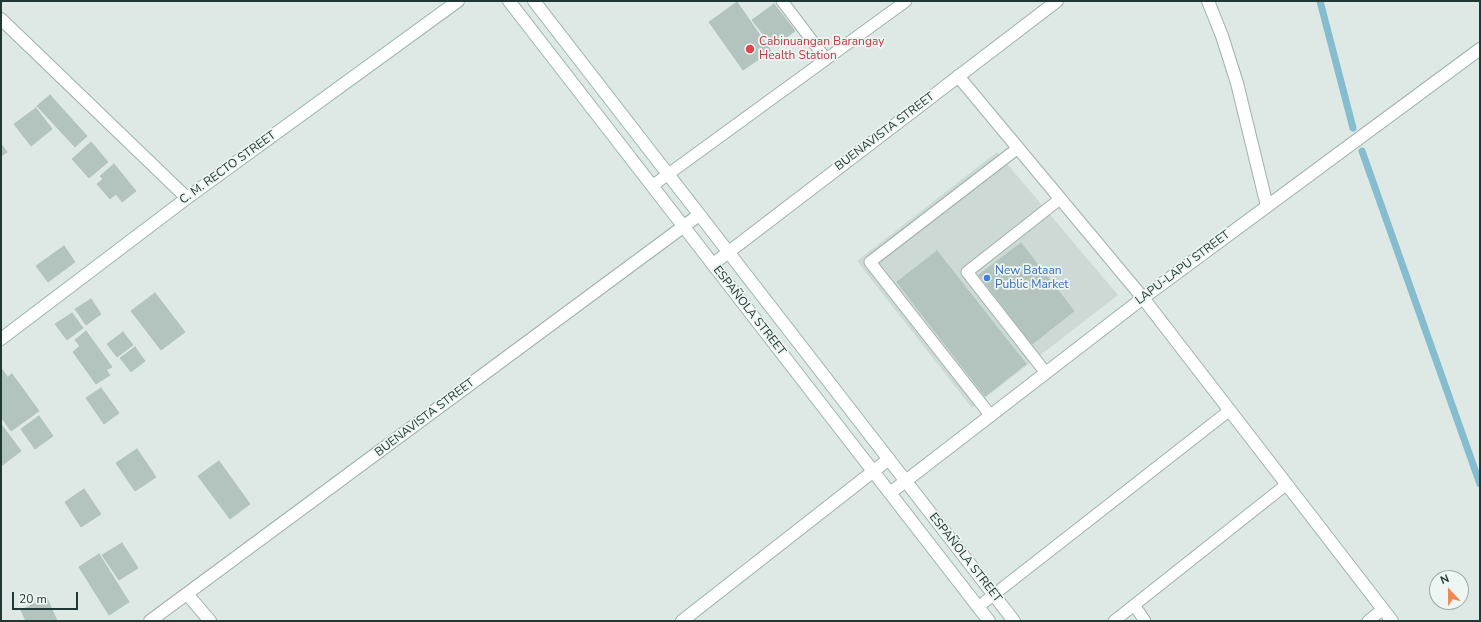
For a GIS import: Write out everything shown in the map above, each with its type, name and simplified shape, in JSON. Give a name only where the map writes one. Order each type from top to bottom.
[{"type":"street","name":"C. M. RECTO STREET","points":[[1,339],[187,198],[458,1]]},
{"type":"street","name":"ESPAÑOLA STREET","points":[[509,1],[989,621]]},
{"type":"street","name":"ESPAÑOLA STREET","points":[[534,1],[1014,621]]},
{"type":"street","name":"BUENAVISTA STREET","points":[[713,264],[1057,1]]},
{"type":"street","points":[[1208,1],[1222,36],[1237,83],[1267,206]]},
{"type":"street","points":[[1,19],[187,198]]},
{"type":"street","name":"LAPU-LAPU STREET","points":[[890,494],[1143,298],[1480,49]]},
{"type":"street","points":[[958,76],[1143,298],[1392,621]]},
{"type":"street","name":"BUENAVISTA STREET","points":[[150,621],[699,215]]},
{"type":"street","points":[[682,621],[889,459]]},
{"type":"street","points":[[187,594],[210,621]]},
{"type":"lane","points":[[782,1],[826,59]]},
{"type":"lane","points":[[652,186],[906,1]]},
{"type":"lane","points":[[991,416],[870,262],[1018,148]]},
{"type":"lane","points":[[1046,373],[967,272],[1060,199]]},
{"type":"lane","points":[[978,607],[1230,410]]},
{"type":"lane","points":[[1114,621],[1287,484]]},
{"type":"lane","points":[[1134,605],[1145,621]]},
{"type":"lane","points":[[1368,621],[1383,609]]},
{"type":"shaded area","name":"New Bataan Public Market","points":[[997,152],[1118,295],[972,408],[857,261]]},
{"type":"building","points":[[737,2],[771,51],[743,70],[709,22]]},
{"type":"building","points":[[774,4],[795,31],[773,47],[752,20]]},
{"type":"building","points":[[50,95],[87,136],[75,147],[37,106]]},
{"type":"building","points":[[36,108],[52,129],[31,146],[14,124]]},
{"type":"building","points":[[91,142],[108,162],[89,178],[72,159]]},
{"type":"building","points":[[1,144],[7,152],[1,156]]},
{"type":"building","points":[[114,164],[136,191],[122,202],[116,194],[110,199],[97,184],[103,179],[100,176]]},
{"type":"building","points":[[1021,243],[1074,311],[1032,344],[979,275]]},
{"type":"building","points":[[64,246],[75,262],[48,282],[36,266]]},
{"type":"building","points":[[937,251],[1026,364],[985,396],[897,282]]},
{"type":"building","points":[[155,293],[185,332],[161,350],[131,311]]},
{"type":"building","points":[[91,299],[101,314],[86,325],[75,309]]},
{"type":"building","points":[[72,313],[83,328],[67,340],[55,324]]},
{"type":"building","points":[[86,331],[112,367],[106,370],[110,375],[96,384],[73,352],[80,346],[75,340]]},
{"type":"building","points":[[123,332],[133,345],[117,357],[107,344]]},
{"type":"building","points":[[135,347],[145,361],[131,372],[120,358]]},
{"type":"building","points":[[1,368],[8,378],[1,382]]},
{"type":"building","points":[[12,374],[39,411],[11,431],[1,417],[1,382]]},
{"type":"building","points":[[101,388],[119,413],[104,424],[86,398]]},
{"type":"building","points":[[39,416],[53,436],[35,449],[21,429]]},
{"type":"building","points":[[1,424],[21,451],[1,466]]},
{"type":"building","points":[[137,449],[156,477],[135,491],[116,463]]},
{"type":"building","points":[[219,461],[250,504],[230,519],[198,476]]},
{"type":"building","points":[[84,489],[101,514],[81,527],[65,502]]},
{"type":"building","points":[[122,543],[138,568],[119,580],[102,555]]},
{"type":"building","points":[[99,554],[129,602],[109,615],[79,567]]},
{"type":"building","points":[[47,598],[57,621],[26,621],[21,610]]},
{"type":"waterway","points":[[1320,1],[1353,128]]},
{"type":"waterway","points":[[1362,151],[1480,484]]},
{"type":"place","name":"Cabinuangan Barangay Health Station","points":[[750,49]]},
{"type":"place","name":"New Bataan Public Market","points":[[987,278]]}]
